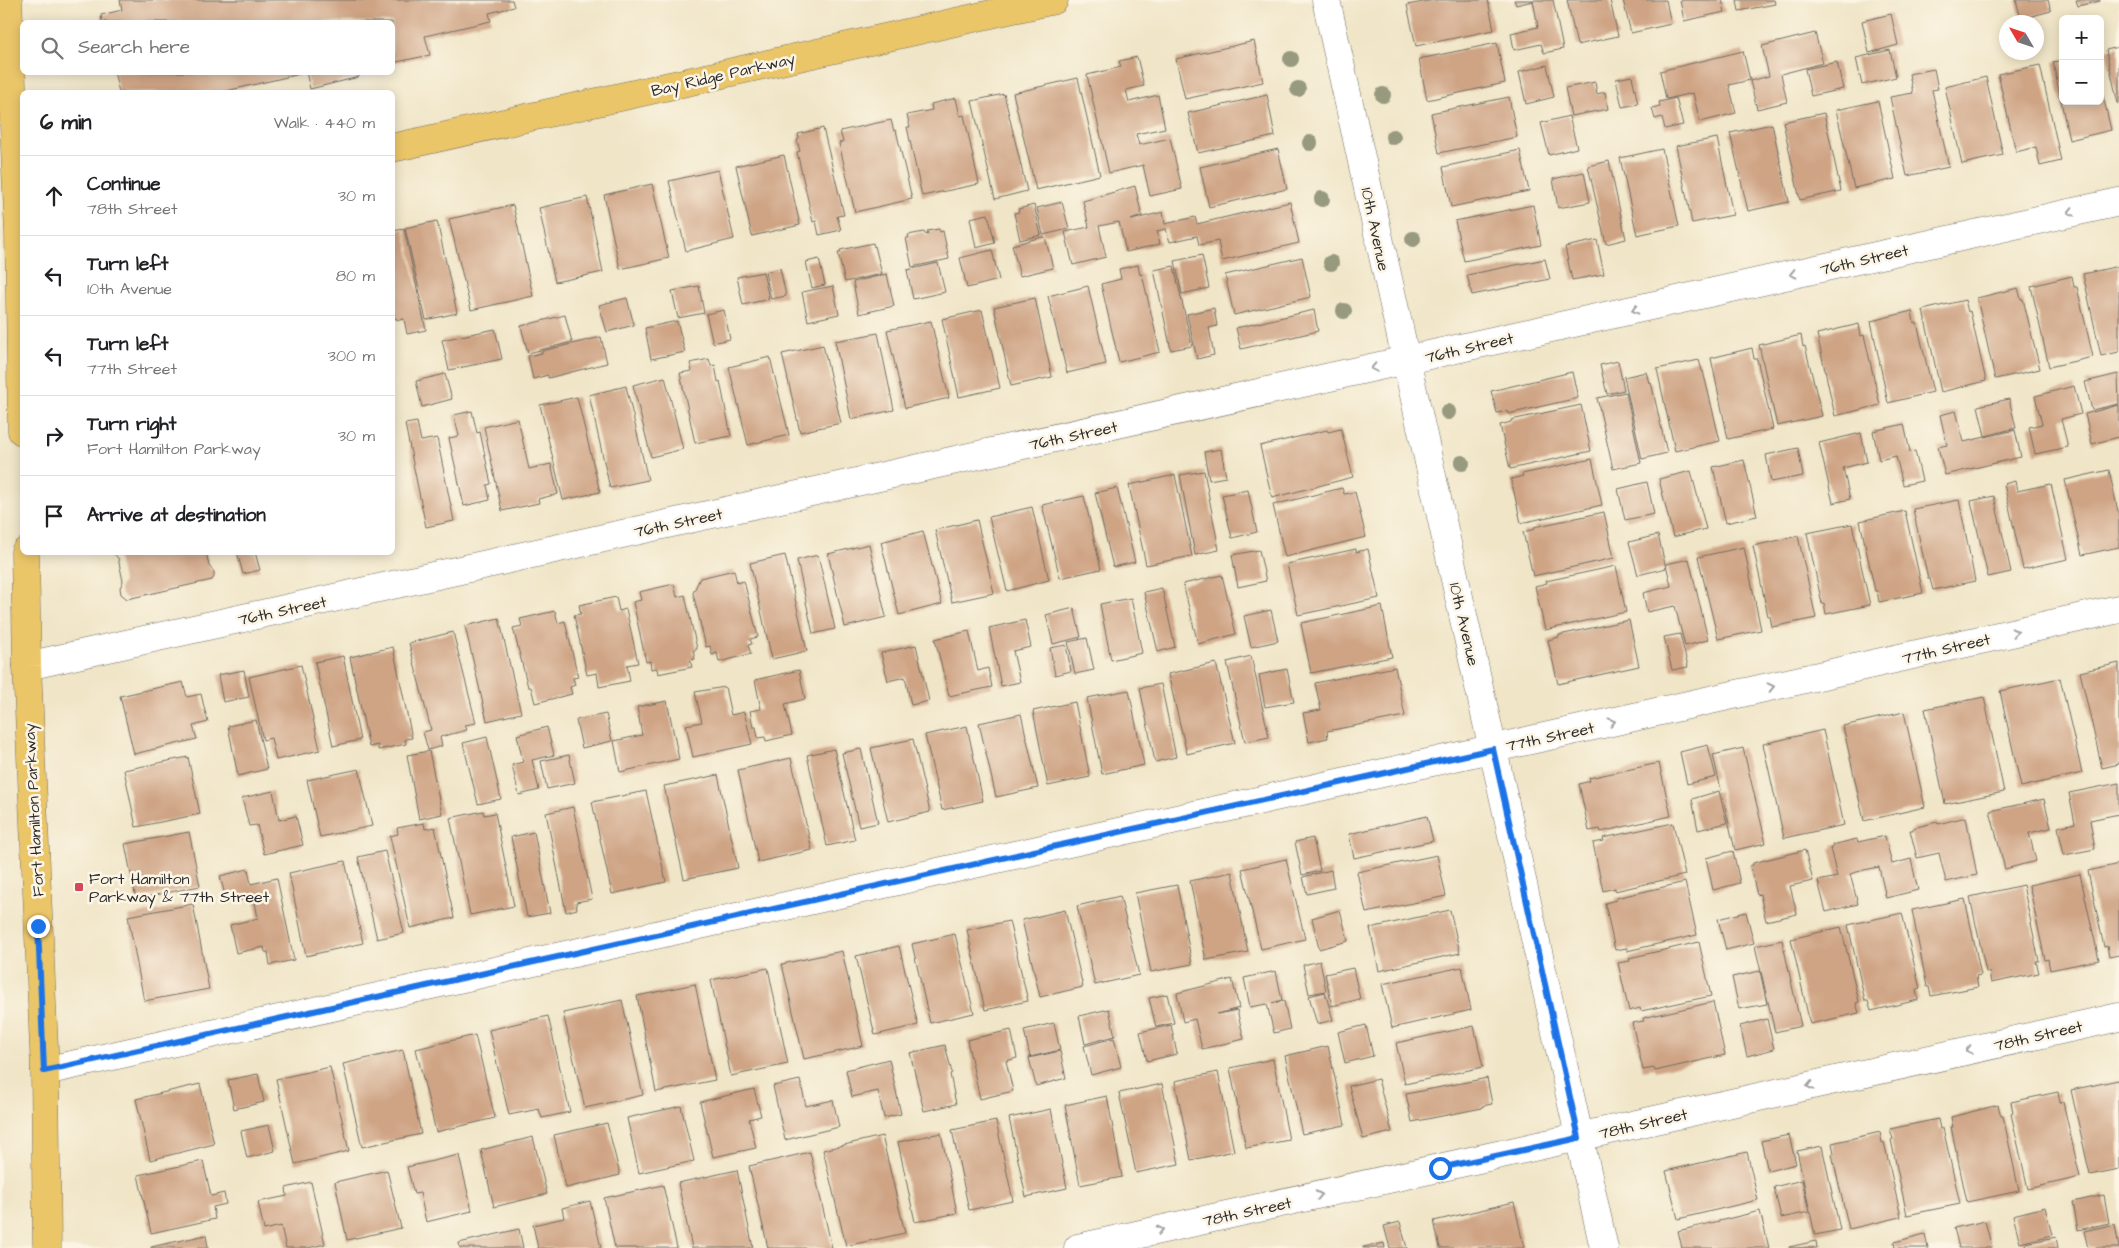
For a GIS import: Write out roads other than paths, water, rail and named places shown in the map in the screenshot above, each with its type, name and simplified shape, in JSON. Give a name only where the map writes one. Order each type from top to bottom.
[{"type":"main road","points":[[8,0],[20,382]]},
{"type":"main road","name":"Bay Ridge Parkway","points":[[395,147],[1054,0]]},
{"type":"main road","name":"Fort Hamilton Parkway","points":[[25,555],[27,666],[44,1071],[47,1248]]},
{"type":"street","name":"10th Avenue","points":[[1326,0],[1604,1248]]},
{"type":"street","name":"76th Street","points":[[27,666],[2119,202]]},
{"type":"street","name":"77th Street","points":[[44,1071],[2119,609]]},
{"type":"street","name":"78th Street","points":[[1078,1248],[2119,1017]]},
{"type":"place","name":"Fort Hamilton Parkway & 77th Street","points":[[79,887]]}]
